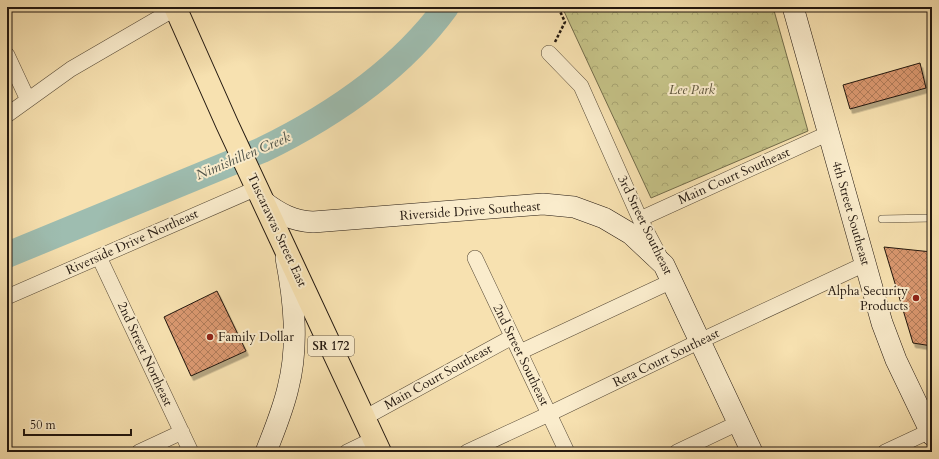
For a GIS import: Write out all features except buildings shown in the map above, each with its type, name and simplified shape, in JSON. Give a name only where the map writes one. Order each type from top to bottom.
[{"type":"main road","name":"Tuscarawas Street East","points":[[175,8],[227,124],[377,446]]},
{"type":"street","name":"4th Street Southeast","points":[[793,7],[865,264],[889,342],[924,411],[931,433]]},
{"type":"street","points":[[7,115],[71,69],[175,8]]},
{"type":"street","name":"3rd Street Southeast","points":[[549,53],[581,86],[640,219],[668,273],[752,452]]},
{"type":"street","points":[[7,55],[28,100]]},
{"type":"street","name":"Main Court Southeast","points":[[640,219],[828,133]]},
{"type":"street","name":"Riverside Drive Northeast","points":[[7,298],[258,189]]},
{"type":"street","name":"Riverside Drive Southeast","points":[[258,189],[278,212],[297,220],[314,222],[543,204],[564,205],[584,209],[614,223],[631,234],[668,273]]},
{"type":"street","points":[[266,452],[288,389],[294,348],[294,324],[291,293],[282,240]]},
{"type":"street","name":"2nd Street Northeast","points":[[99,257],[191,452]]},
{"type":"street","name":"2nd Street Southeast","points":[[475,258],[567,452]]},
{"type":"street","name":"Reta Court Southeast","points":[[467,452],[865,264]]},
{"type":"street","points":[[520,352],[668,273]]},
{"type":"street","name":"Main Court Southeast","points":[[364,418],[512,337]]},
{"type":"street","points":[[677,452],[738,422]]},
{"type":"street","points":[[139,452],[182,432]]},
{"type":"street","points":[[885,452],[931,433]]},
{"type":"street","points":[[347,452],[377,446]]},
{"type":"lane","points":[[882,219],[932,218]]},
{"type":"path","points":[[549,53],[565,22],[558,7]]},
{"type":"green space","name":"Lee Park","points":[[562,7],[773,7],[808,131],[651,198]]},
{"type":"waterway","name":"Nimishillen Creek","points":[[7,255],[262,150],[288,137],[339,106],[386,71],[428,30],[446,7]]},
{"type":"place","name":"Alpha Security Products","points":[[916,298]]},
{"type":"place","name":"Family Dollar","points":[[210,337]]}]
